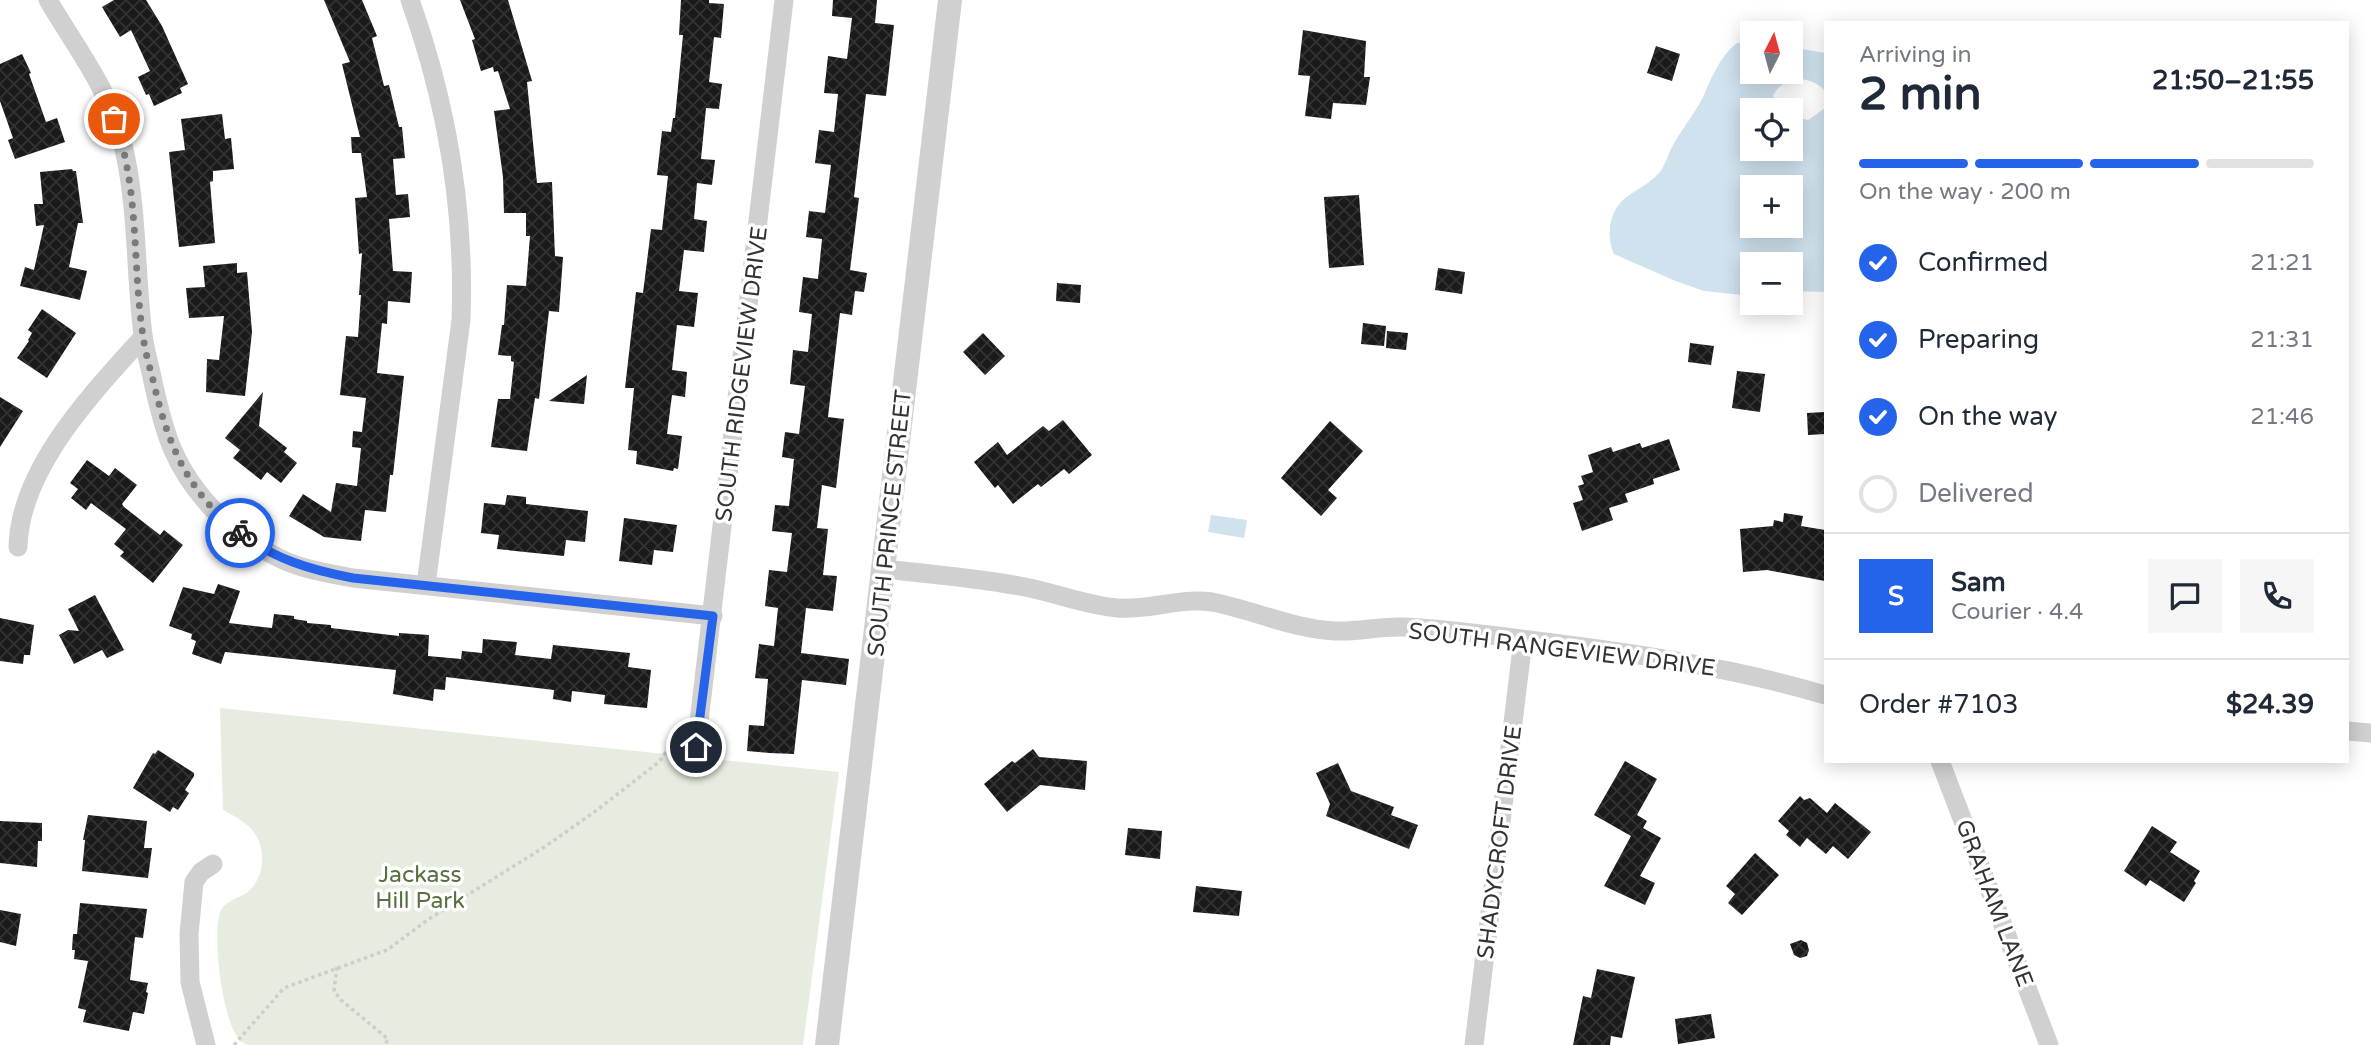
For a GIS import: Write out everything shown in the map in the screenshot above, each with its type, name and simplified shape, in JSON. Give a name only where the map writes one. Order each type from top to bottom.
[{"type":"street","points":[[47,0],[105,96],[123,143],[132,193],[143,337],[162,419],[172,448],[187,477],[225,521],[282,559],[315,571],[353,578],[713,616]]},
{"type":"street","points":[[410,0],[438,88],[449,143],[457,197],[462,279],[461,320],[426,585]]},
{"type":"street","name":"SOUTH RIDGEVIEW DRIVE","points":[[696,747],[784,0]]},
{"type":"street","name":"SOUTH PRINCE STREET","points":[[827,1045],[950,0]]},
{"type":"street","points":[[18,547],[18,524],[45,461],[88,399],[143,337]]},
{"type":"street","name":"SOUTH RANGEVIEW DRIVE","points":[[883,569],[987,580],[1052,593],[1079,602],[1118,608],[1143,609],[1165,604],[1209,602],[1284,624],[1337,632],[1403,627],[1634,653],[1710,667],[1824,695]]},
{"type":"street","name":"SHADYCROFT DRIVE","points":[[1474,1045],[1523,639]]},
{"type":"street","points":[[2349,731],[2371,733]]},
{"type":"street","name":"GRAHAM LANE","points":[[1941,763],[2049,1045]]},
{"type":"street","points":[[206,1045],[190,982],[189,934],[194,882],[201,872],[213,864]]},
{"type":"path","points":[[234,1045],[284,988],[387,950],[429,919],[546,846],[659,762],[671,745],[696,747]]},
{"type":"path","points":[[337,967],[334,991],[388,1039],[385,1045]]},
{"type":"green space","name":"Jackass Hill Park","points":[[220,708],[839,772],[803,1045],[248,1045],[242,1042],[233,1029],[223,997],[218,958],[218,924],[225,905],[249,891],[254,885],[261,870],[262,854],[254,832],[244,822],[223,810]]},
{"type":"water","points":[[1740,43],[1740,84],[1783,84],[1774,98],[1740,98],[1740,161],[1803,161],[1803,119],[1808,120],[1824,109],[1824,292],[1803,291],[1803,252],[1740,252],[1740,295],[1704,291],[1614,254],[1610,229],[1616,209],[1662,169],[1726,54]]},
{"type":"water","points":[[1803,49],[1824,53],[1824,90],[1805,80]]},
{"type":"water","points":[[1211,515],[1247,520],[1244,538],[1208,532]]},
{"type":"building","points":[[114,0],[146,0],[162,26],[188,84],[180,88],[182,93],[154,106],[138,77],[150,71],[131,30],[120,37],[102,7]]},
{"type":"building","points":[[324,0],[362,0],[377,36],[372,38],[384,86],[389,85],[399,127],[402,127],[405,158],[393,159],[396,195],[408,194],[410,217],[389,219],[393,271],[412,272],[410,303],[388,301],[387,324],[382,323],[377,373],[404,376],[393,475],[390,475],[386,512],[365,510],[361,541],[324,537],[289,516],[303,494],[331,512],[336,483],[357,486],[361,448],[352,447],[353,431],[362,432],[366,398],[340,395],[346,336],[358,337],[362,253],[359,254],[355,198],[367,197],[361,153],[352,153],[351,137],[360,137],[342,64],[350,62]]},
{"type":"building","points":[[460,0],[508,0],[532,81],[527,82],[537,183],[552,182],[555,256],[563,257],[559,312],[549,311],[539,399],[535,398],[527,451],[491,447],[498,399],[510,399],[514,362],[511,361],[511,356],[498,355],[504,325],[507,285],[526,286],[530,236],[526,236],[526,213],[504,213],[503,177],[494,111],[510,109],[498,71],[494,72],[493,67],[481,71],[472,40],[475,39]]},
{"type":"building","points":[[681,0],[709,0],[709,3],[724,4],[721,38],[714,37],[709,82],[722,84],[719,109],[706,108],[701,159],[715,160],[712,185],[697,183],[694,219],[707,221],[704,252],[684,250],[679,291],[698,293],[694,327],[677,325],[672,370],[687,372],[685,397],[672,395],[667,434],[682,436],[678,469],[674,468],[673,471],[636,464],[637,451],[628,450],[634,388],[625,388],[636,292],[643,293],[651,229],[662,230],[668,176],[657,175],[662,131],[671,132],[675,118],[683,35],[679,35]]},
{"type":"building","points":[[833,0],[877,0],[875,23],[894,25],[886,96],[866,94],[854,197],[859,198],[850,270],[867,273],[864,292],[855,291],[852,315],[840,313],[828,417],[844,419],[836,488],[822,485],[817,528],[828,529],[823,575],[837,576],[833,611],[806,608],[801,653],[849,659],[846,685],[802,680],[794,754],[747,751],[749,725],[764,726],[768,679],[755,678],[759,644],[774,646],[778,608],[765,606],[769,570],[787,572],[792,533],[772,531],[775,505],[789,506],[794,459],[782,457],[785,432],[799,434],[805,386],[790,384],[793,350],[808,352],[812,314],[799,312],[803,277],[818,279],[822,239],[806,237],[809,211],[825,213],[831,165],[815,163],[819,130],[834,132],[838,94],[824,93],[828,56],[847,59],[852,18],[832,16]]},
{"type":"building","points":[[1303,30],[1366,41],[1364,77],[1370,77],[1366,105],[1333,103],[1331,119],[1305,116],[1310,76],[1298,75]]},
{"type":"building","points":[[1656,46],[1680,54],[1672,81],[1647,73]]},
{"type":"building","points":[[22,54],[31,73],[29,74],[46,122],[57,118],[65,142],[15,159],[8,140],[13,138],[0,101],[0,64]]},
{"type":"building","points":[[222,114],[225,139],[231,138],[234,169],[213,171],[213,181],[210,182],[215,243],[179,247],[169,152],[185,150],[181,119]]},
{"type":"building","points":[[72,169],[76,171],[83,223],[78,223],[69,267],[87,271],[80,300],[20,286],[25,267],[34,270],[44,225],[36,226],[34,204],[43,204],[40,172]]},
{"type":"building","points":[[1359,195],[1364,265],[1329,268],[1324,197]]},
{"type":"building","points":[[237,263],[237,273],[247,272],[252,332],[245,396],[206,392],[207,359],[219,360],[224,316],[189,318],[186,288],[205,287],[203,266]]},
{"type":"building","points":[[1438,268],[1465,272],[1462,294],[1435,290]]},
{"type":"building","points":[[1057,283],[1081,285],[1080,303],[1056,301]]},
{"type":"building","points":[[42,309],[76,333],[47,378],[17,358],[29,341],[32,333],[28,330]]},
{"type":"building","points":[[1363,323],[1386,326],[1384,346],[1361,344]]},
{"type":"building","points":[[1387,331],[1408,333],[1406,350],[1386,348]]},
{"type":"building","points":[[983,333],[1005,356],[985,375],[963,352]]},
{"type":"building","points":[[1690,343],[1714,346],[1711,365],[1688,362]]},
{"type":"building","points":[[1737,371],[1765,374],[1760,412],[1732,408]]},
{"type":"building","points":[[587,375],[584,404],[549,401]]},
{"type":"building","points":[[263,392],[259,426],[287,448],[284,452],[297,463],[281,483],[267,472],[261,480],[233,458],[240,450],[225,438]]},
{"type":"building","points":[[0,397],[23,411],[0,447]]},
{"type":"building","points":[[1824,412],[1824,434],[1808,435],[1807,413]]},
{"type":"building","points":[[1063,420],[1092,455],[1069,474],[1064,469],[1041,487],[1038,484],[1013,504],[998,485],[995,488],[974,462],[998,442],[1007,455],[1043,426],[1049,431]]},
{"type":"building","points":[[1330,421],[1363,451],[1328,490],[1337,498],[1321,516],[1281,478]]},
{"type":"building","points":[[1669,439],[1680,470],[1653,479],[1654,484],[1625,494],[1628,502],[1609,508],[1613,520],[1582,531],[1573,503],[1583,500],[1578,486],[1584,484],[1581,476],[1593,472],[1588,455],[1611,447],[1613,452],[1640,443],[1642,448]]},
{"type":"building","points":[[87,460],[109,476],[115,468],[137,485],[122,504],[124,507],[160,535],[164,530],[183,545],[153,583],[120,556],[124,552],[114,544],[126,529],[91,503],[86,510],[71,498],[78,489],[70,483]]},
{"type":"building","points":[[507,495],[526,497],[526,504],[588,511],[585,542],[566,540],[564,556],[497,549],[499,535],[481,533],[484,503],[505,505]]},
{"type":"building","points":[[1784,513],[1803,516],[1801,526],[1824,530],[1824,581],[1767,570],[1743,572],[1740,529],[1773,526],[1774,520],[1783,522]]},
{"type":"building","points":[[624,518],[677,525],[673,552],[654,550],[652,565],[619,561]]},
{"type":"building","points":[[218,584],[240,591],[229,623],[272,628],[274,614],[294,616],[294,619],[307,623],[331,625],[331,628],[399,636],[399,633],[429,635],[428,656],[461,659],[462,651],[482,653],[483,639],[517,642],[515,655],[551,659],[553,645],[630,653],[628,667],[651,670],[647,708],[604,704],[605,695],[572,691],[571,702],[553,699],[554,690],[446,677],[445,690],[434,689],[433,701],[393,694],[396,670],[225,652],[221,664],[192,654],[196,641],[191,639],[192,634],[169,626],[183,587],[214,594]]},
{"type":"building","points":[[95,595],[124,650],[107,658],[102,650],[74,664],[59,635],[68,630],[79,631],[68,609]]},
{"type":"building","points":[[0,618],[34,625],[30,655],[24,655],[23,664],[0,661]]},
{"type":"building","points":[[1033,749],[1039,757],[1087,761],[1085,790],[1040,785],[1007,812],[984,784],[1012,761],[1015,763]]},
{"type":"building","points":[[158,750],[194,773],[185,790],[189,793],[178,810],[173,807],[170,812],[133,788],[153,753]]},
{"type":"building","points":[[1625,761],[1657,779],[1637,815],[1647,821],[1643,828],[1661,838],[1640,876],[1655,883],[1645,905],[1604,886],[1631,836],[1594,815]]},
{"type":"building","points":[[1338,763],[1351,791],[1394,807],[1391,815],[1418,825],[1409,849],[1326,816],[1330,804],[1316,773]]},
{"type":"building","points":[[1800,796],[1804,800],[1810,798],[1827,813],[1835,803],[1871,832],[1848,859],[1833,846],[1826,854],[1807,838],[1800,847],[1786,835],[1789,831],[1778,821]]},
{"type":"building","points":[[88,815],[147,821],[144,848],[152,848],[148,878],[82,871],[83,840]]},
{"type":"building","points":[[0,821],[42,823],[37,867],[0,863]]},
{"type":"building","points":[[2152,826],[2177,842],[2170,852],[2200,871],[2184,902],[2150,880],[2146,886],[2124,871]]},
{"type":"building","points":[[1128,828],[1162,831],[1160,859],[1125,855]]},
{"type":"building","points":[[1755,853],[1779,875],[1742,915],[1728,903],[1735,894],[1726,886]]},
{"type":"building","points":[[1196,886],[1242,891],[1239,916],[1193,912]]},
{"type":"building","points":[[80,903],[147,909],[143,938],[135,937],[130,980],[148,983],[148,993],[144,1014],[133,1012],[129,1031],[83,1022],[86,1010],[78,1008],[88,961],[74,959],[75,950],[72,950],[73,934],[77,934]]},
{"type":"building","points":[[0,910],[21,914],[16,946],[0,942]]},
{"type":"building","points":[[1801,940],[1807,943],[1809,950],[1807,956],[1800,958],[1794,955],[1790,944]]},
{"type":"building","points":[[1597,969],[1635,977],[1622,1038],[1611,1036],[1610,1045],[1573,1045],[1583,996],[1591,998]]},
{"type":"building","points":[[1711,1014],[1715,1038],[1678,1044],[1675,1019]]},
{"type":"way so far","points":[[114,119],[123,143],[132,193],[143,337],[162,419],[172,448],[187,477],[210,506],[240,533]]},
{"type":"route","points":[[240,533],[282,559],[315,571],[353,578],[713,616],[696,747]]}]
